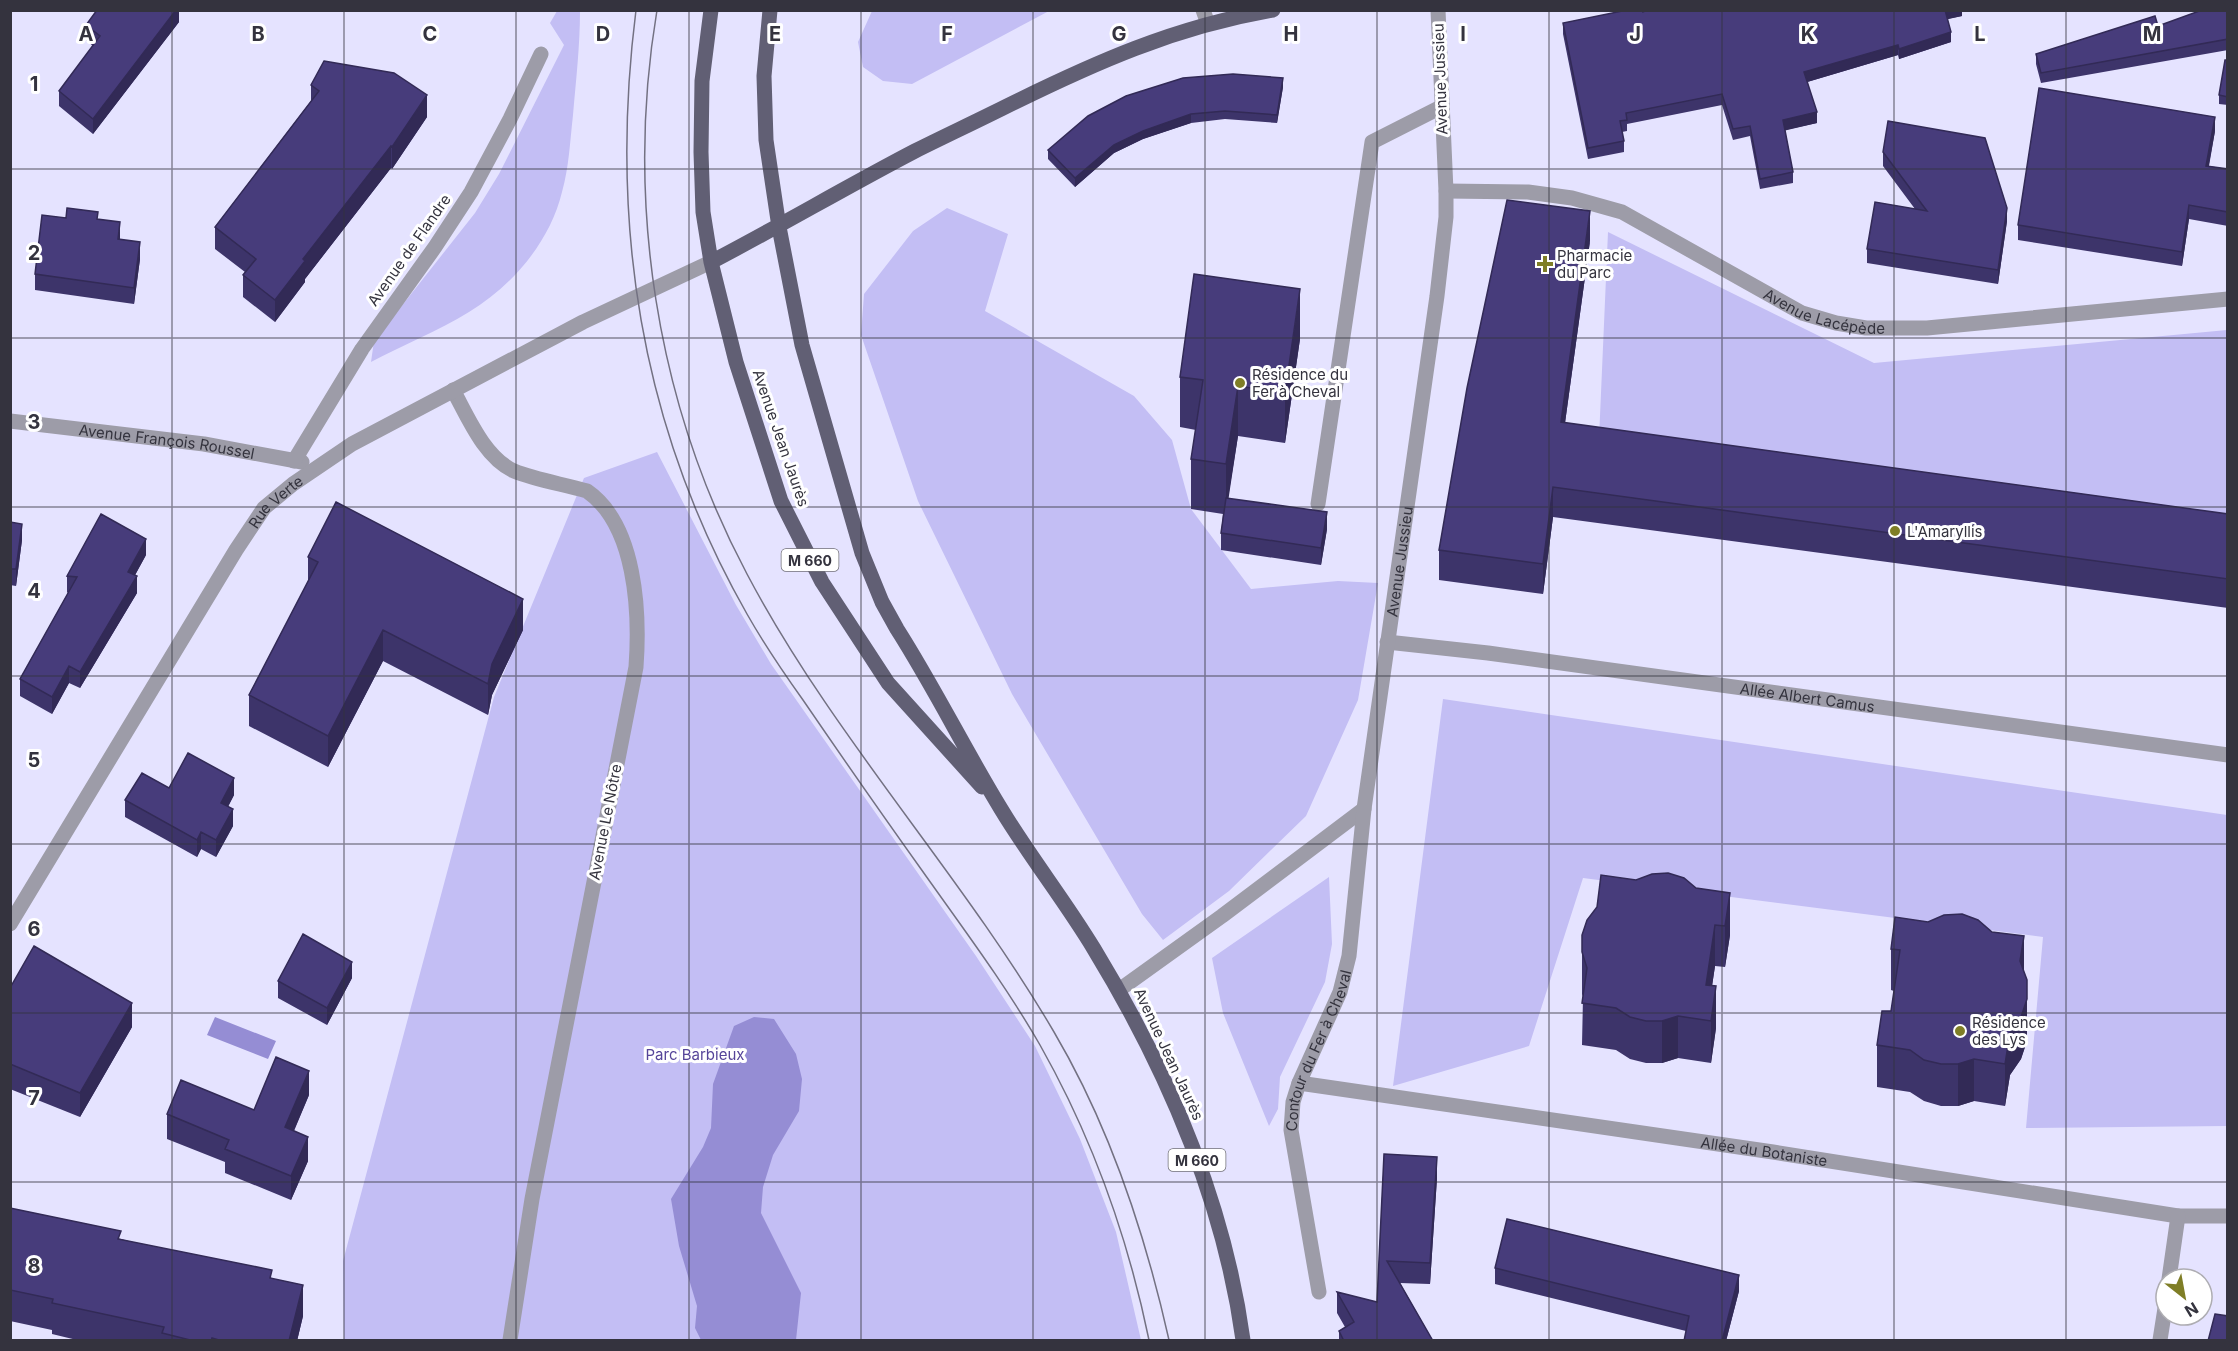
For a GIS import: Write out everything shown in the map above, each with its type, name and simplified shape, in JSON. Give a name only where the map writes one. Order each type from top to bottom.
[{"type":"main road","name":"M 660","points":[[711,10],[702,81],[700,152],[703,212],[711,262]]},
{"type":"main road","name":"M 660","points":[[770,10],[764,76],[764,112],[769,167],[779,227]]},
{"type":"main road","points":[[711,262],[916,151],[1076,71],[1205,17],[1273,10]]},
{"type":"main road","name":"Avenue Jean Jaurès","points":[[779,227],[807,367],[862,553],[892,620],[1002,810],[1119,990],[1170,1092],[1211,1197],[1229,1264],[1243,1341]]},
{"type":"main road","name":"Avenue Jean Jaurès","points":[[711,262],[736,362],[777,491],[802,546],[835,603],[888,683],[1002,810]]},
{"type":"street","name":"Avenue Jussieu","points":[[1364,809],[1443,245],[1446,191],[1438,10]]},
{"type":"street","name":"Avenue de Flandre","points":[[294,461],[362,349],[471,192],[542,54]]},
{"type":"street","points":[[1318,504],[1372,142],[1441,108]]},
{"type":"street","name":"Avenue Lacépède","points":[[1446,191],[1528,192],[1572,198],[1622,212],[1802,313],[1836,323],[1866,328],[1927,328],[2228,299]]},
{"type":"street","name":"Rue Verte","points":[[10,924],[236,550],[264,508],[293,484],[352,444],[583,322],[711,262]]},
{"type":"street","name":"Avenue Le Nôtre","points":[[453,390],[483,442],[504,465],[515,471],[587,490],[608,510],[623,541],[638,611],[636,667],[532,1199],[510,1341]]},
{"type":"street","name":"Avenue François Roussel","points":[[10,421],[204,444],[320,465]]},
{"type":"street","name":"Allée Albert Camus","points":[[1387,642],[1488,653],[2228,755]]},
{"type":"street","points":[[1119,990],[1364,809]]},
{"type":"street","name":"Contour du Fer à Cheval","points":[[1319,1292],[1291,1130],[1293,1102],[1299,1083],[1340,992],[1349,956],[1364,809]]},
{"type":"street","name":"Allée du Botaniste","points":[[1299,1083],[1761,1151],[2178,1216],[2228,1216]]},
{"type":"street","points":[[2171,1267],[2178,1216]]},
{"type":"green space","points":[[872,10],[1049,11],[912,84],[883,81],[863,67],[858,42]]},
{"type":"green space","points":[[557,11],[580,11],[573,115],[562,192],[539,245],[514,276],[485,301],[445,325],[371,362],[374,341],[475,213],[499,174],[564,45],[550,23]]},
{"type":"green space","points":[[947,208],[1008,234],[985,311],[1134,396],[1172,440],[1191,509],[1251,589],[1338,581],[1378,583],[1358,700],[1306,816],[1229,891],[1163,940],[1142,914],[1012,694],[918,501],[861,335],[864,294],[913,231]]},
{"type":"green space","points":[[1608,232],[1874,363],[2227,330],[2227,526],[1599,439]]},
{"type":"green space","name":"Parc Barbieux","points":[[657,452],[736,605],[771,664],[976,956],[1035,1046],[1080,1139],[1116,1232],[1141,1340],[344,1340],[343,1261],[494,697],[584,478]]},
{"type":"green space","points":[[1443,699],[2227,815],[2228,1113],[2226,1126],[2026,1128],[2043,937],[1583,878],[1529,1046],[1393,1086]]},
{"type":"green space","points":[[1329,877],[1332,944],[1325,982],[1280,1077],[1278,1109],[1269,1126],[1223,1013],[1212,958]]},
{"type":"shaded area","points":[[215,1017],[276,1041],[268,1059],[207,1035]]},
{"type":"shaded area","points":[[754,1017],[774,1019],[796,1054],[802,1079],[799,1111],[773,1155],[763,1187],[761,1213],[801,1293],[796,1340],[701,1340],[695,1328],[697,1306],[679,1246],[671,1199],[703,1147],[711,1128],[713,1084],[734,1026]]},
{"type":"building","points":[[97,10],[176,10],[93,119],[59,91],[100,36],[86,25]]},
{"type":"building","points":[[1627,10],[1643,10],[1643,12],[1648,10],[1945,10],[1951,32],[1899,49],[1898,45],[1804,72],[1817,112],[1783,120],[1793,172],[1760,179],[1750,126],[1733,129],[1722,94],[1626,113],[1627,120],[1620,121],[1624,141],[1588,148],[1563,23]]},
{"type":"building","points":[[2202,10],[2228,10],[2228,39],[2041,73],[2036,54],[2155,16],[2158,26]]},
{"type":"building","points":[[2225,60],[2228,60],[2228,97],[2219,95]]},
{"type":"building","points":[[324,61],[394,73],[427,95],[392,147],[303,259],[305,261],[275,300],[243,275],[256,259],[215,227],[319,91],[311,85]]},
{"type":"building","points":[[1233,74],[1283,78],[1277,115],[1225,111],[1191,114],[1143,131],[1114,145],[1075,178],[1048,150],[1088,116],[1126,96],[1183,78]]},
{"type":"building","points":[[2039,88],[2215,117],[2206,166],[2228,169],[2228,212],[2189,205],[2182,252],[2018,225]]},
{"type":"building","points":[[1888,121],[1985,138],[2007,208],[1998,270],[1867,249],[1875,202],[1927,211],[1883,152]]},
{"type":"building","points":[[1507,200],[1590,211],[1561,422],[2228,514],[2228,579],[1553,487],[1543,564],[1439,550],[1467,388]]},
{"type":"building","points":[[67,208],[98,212],[97,219],[120,222],[118,239],[140,242],[134,288],[35,274],[42,215],[66,218]]},
{"type":"building","points":[[1194,274],[1300,289],[1285,393],[1238,386],[1226,464],[1191,459],[1203,380],[1180,377]]},
{"type":"building","points":[[1226,498],[1327,512],[1321,548],[1221,533]]},
{"type":"building","points":[[336,502],[523,599],[492,664],[488,684],[383,630],[328,736],[249,695],[318,562],[308,557]]},
{"type":"building","points":[[101,514],[146,539],[128,572],[137,576],[80,672],[69,666],[52,697],[20,679],[77,577],[67,576]]},
{"type":"building","points":[[10,522],[22,524],[16,569],[10,569]]},
{"type":"building","points":[[188,753],[234,778],[221,803],[233,809],[216,840],[201,832],[197,840],[125,800],[142,773],[169,788]]},
{"type":"building","points":[[1668,873],[1684,878],[1696,888],[1730,893],[1725,926],[1715,925],[1706,985],[1716,986],[1711,1021],[1678,1016],[1662,1021],[1646,1021],[1630,1017],[1616,1008],[1582,1003],[1587,968],[1582,952],[1582,935],[1587,920],[1597,907],[1601,875],[1636,880],[1652,874]]},
{"type":"building","name":"Résidence des Lys","points":[[1962,914],[1978,920],[1992,932],[2024,936],[2020,961],[2027,980],[2027,999],[2021,1017],[2010,1033],[2005,1064],[1974,1059],[1958,1064],[1941,1064],[1924,1060],[1910,1050],[1877,1045],[1882,1011],[1891,1011],[1900,950],[1891,949],[1895,917],[1928,922],[1944,915]]},
{"type":"building","points":[[303,934],[352,962],[327,1008],[278,981]]},
{"type":"building","points":[[34,946],[132,1003],[80,1093],[10,1064],[10,988]]},
{"type":"building","points":[[276,1057],[309,1071],[285,1127],[308,1137],[291,1176],[225,1149],[229,1140],[167,1114],[181,1080],[254,1110]]},
{"type":"building","points":[[1384,1154],[1437,1157],[1430,1263],[1387,1261],[1433,1341],[1344,1341],[1339,1331],[1354,1322],[1337,1292],[1377,1302]]},
{"type":"building","points":[[10,1208],[121,1231],[118,1239],[272,1270],[270,1278],[303,1285],[289,1341],[222,1341],[212,1338],[211,1341],[194,1341],[162,1333],[164,1327],[52,1303],[53,1299],[10,1290]]},
{"type":"building","points":[[1507,1219],[1739,1275],[1722,1341],[1684,1341],[1689,1316],[1495,1268]]},
{"type":"building","points":[[2215,1314],[2228,1316],[2228,1341],[2208,1341],[2212,1327],[2214,1327]]},
{"type":"tram line","points":[[636,10],[629,89],[627,168],[631,245],[641,321],[658,396],[681,470],[710,543],[760,636],[998,978],[1027,1022],[1059,1080],[1092,1152],[1119,1226],[1149,1340]]},
{"type":"tram line","points":[[657,10],[648,82],[645,155],[647,227],[656,300],[670,371],[690,441],[716,509],[747,574],[781,634],[818,692],[1018,973],[1074,1068],[1109,1143],[1137,1221],[1169,1340]]},
{"type":"place","name":"Pharmacie du Parc","points":[[1545,264]]},
{"type":"place","name":"Résidence du Fer à Cheval","points":[[1240,383]]},
{"type":"place","name":"L'Amaryllis","points":[[1895,531]]},
{"type":"place","name":"Résidence des Lys","points":[[1960,1031]]}]
